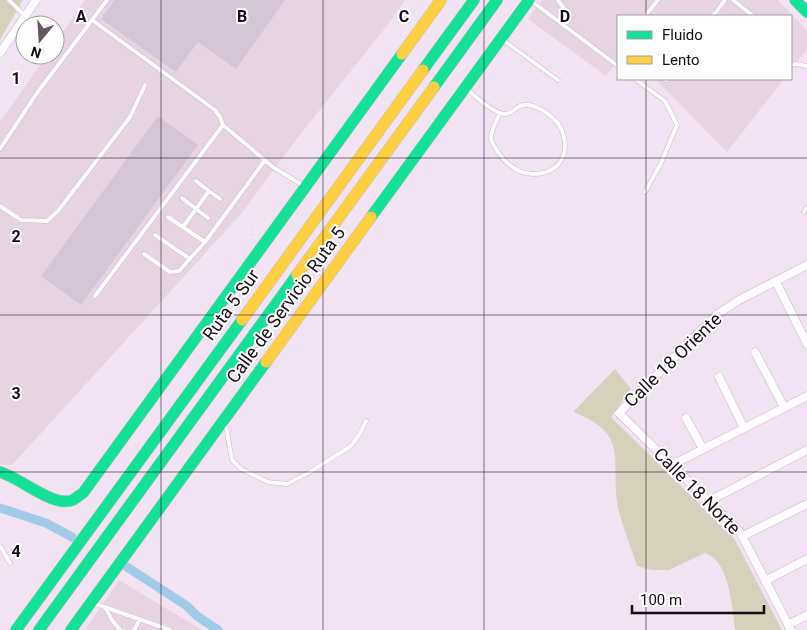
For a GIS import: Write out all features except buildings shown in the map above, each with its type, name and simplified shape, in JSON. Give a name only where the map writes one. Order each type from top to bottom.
[{"type":"main road","points":[[0,472],[10,474],[55,501],[66,502],[80,496],[307,187],[441,0]]},
{"type":"main road","name":"Ruta 5 Sur","points":[[16,630],[474,0]]},
{"type":"main road","name":"Ruta 5 Sur","points":[[39,630],[497,0]]},
{"type":"main road","name":"Calle de Servicio Ruta 5","points":[[71,630],[529,0]]},
{"type":"main road","points":[[795,0],[807,12]]},
{"type":"street","points":[[27,15],[36,0]]},
{"type":"street","points":[[0,53],[15,32]]},
{"type":"street","name":"Calle 18 Oriente","points":[[619,413],[716,316],[739,300],[807,265]]},
{"type":"street","points":[[776,282],[807,344]]},
{"type":"street","points":[[755,352],[784,407]]},
{"type":"street","points":[[718,377],[744,428]]},
{"type":"street","points":[[672,465],[807,396]]},
{"type":"street","name":"Calle 18 Norte","points":[[619,413],[743,536],[789,627]]},
{"type":"street","points":[[686,418],[703,449]]},
{"type":"street","points":[[709,501],[807,450]]},
{"type":"street","points":[[743,536],[807,504]]},
{"type":"street","points":[[765,581],[807,559]]},
{"type":"street","points":[[789,627],[807,615]]},
{"type":"lane","points":[[9,0],[25,15]]},
{"type":"lane","points":[[0,148],[37,93],[106,0]]},
{"type":"lane","points":[[529,0],[617,65]]},
{"type":"lane","points":[[558,0],[565,10]]},
{"type":"lane","points":[[646,15],[658,0]]},
{"type":"lane","points":[[714,15],[725,0]]},
{"type":"lane","points":[[733,0],[752,15]]},
{"type":"lane","points":[[92,20],[215,110],[223,125],[279,171],[307,187]]},
{"type":"lane","points":[[501,38],[558,80]]},
{"type":"lane","points":[[792,65],[807,66]]},
{"type":"lane","points":[[636,80],[665,101],[677,125],[661,163],[645,192]]},
{"type":"lane","points":[[0,206],[21,220],[47,221],[58,211],[130,117],[145,84]]},
{"type":"lane","points":[[465,88],[500,113],[509,113],[520,106],[531,105],[556,121],[565,142],[563,157],[558,165],[548,172],[538,174],[521,171],[507,163],[492,141],[492,134],[500,113]]},
{"type":"lane","points":[[95,296],[223,125]]},
{"type":"lane","points":[[144,254],[170,272],[179,271],[206,242],[265,160]]},
{"type":"lane","points":[[196,181],[220,199]]},
{"type":"lane","points":[[183,227],[209,191]]},
{"type":"lane","points":[[182,198],[208,218]]},
{"type":"lane","points":[[168,217],[206,242]]},
{"type":"lane","points":[[155,235],[190,259]]},
{"type":"lane","points":[[221,423],[226,426],[232,460],[241,469],[268,482],[287,484],[351,446],[366,421]]},
{"type":"lane","points":[[0,546],[10,563]]},
{"type":"lane","points":[[91,602],[106,609],[170,630]]},
{"type":"lane","points":[[106,609],[120,630]]},
{"type":"lane","points":[[134,630],[140,619]]},
{"type":"path","points":[[400,39],[403,27],[396,17],[408,0]]},
{"type":"path","points":[[253,241],[250,228],[268,194],[273,178],[299,144],[309,141],[317,135],[337,115],[353,103],[364,87]]},
{"type":"shaded area","points":[[0,0],[23,0],[0,40]]},
{"type":"shaded area","points":[[85,0],[405,0],[386,27],[295,141],[241,214],[12,465],[0,464],[0,122],[40,65],[65,65],[65,29]]},
{"type":"shaded area","points":[[542,0],[778,0],[807,31],[807,49],[792,69],[792,15],[617,15],[617,62],[606,76],[528,19]]},
{"type":"shaded area","points":[[656,80],[783,80],[727,152]]},
{"type":"shaded area","points":[[615,369],[631,389],[611,417],[734,538],[782,630],[735,630],[731,598],[725,575],[720,565],[705,553],[669,570],[651,570],[637,566],[618,507],[616,462],[611,439],[591,420],[573,412]]},
{"type":"shaded area","points":[[119,580],[202,630],[85,630]]},
{"type":"waterway","points":[[0,508],[46,523],[72,537]]},
{"type":"waterway","points":[[127,567],[187,606],[197,616],[218,630]]},
{"type":"traffic: fast","points":[[423,70],[474,0]]},
{"type":"traffic: fast","points":[[434,87],[497,0]]},
{"type":"traffic: fast","points":[[371,217],[529,0]]},
{"type":"traffic: fast","points":[[795,0],[807,12]]},
{"type":"traffic: fast","points":[[0,472],[56,500],[73,500],[83,493],[402,54]]},
{"type":"traffic: fast","points":[[39,630],[297,275]]},
{"type":"traffic: fast","points":[[16,630],[242,320]]},
{"type":"traffic: fast","points":[[71,630],[266,362]]},
{"type":"traffic: slow","points":[[402,54],[441,0]]},
{"type":"traffic: slow","points":[[242,320],[423,70]]},
{"type":"traffic: slow","points":[[297,275],[434,87]]},
{"type":"traffic: slow","points":[[266,362],[371,217]]}]
